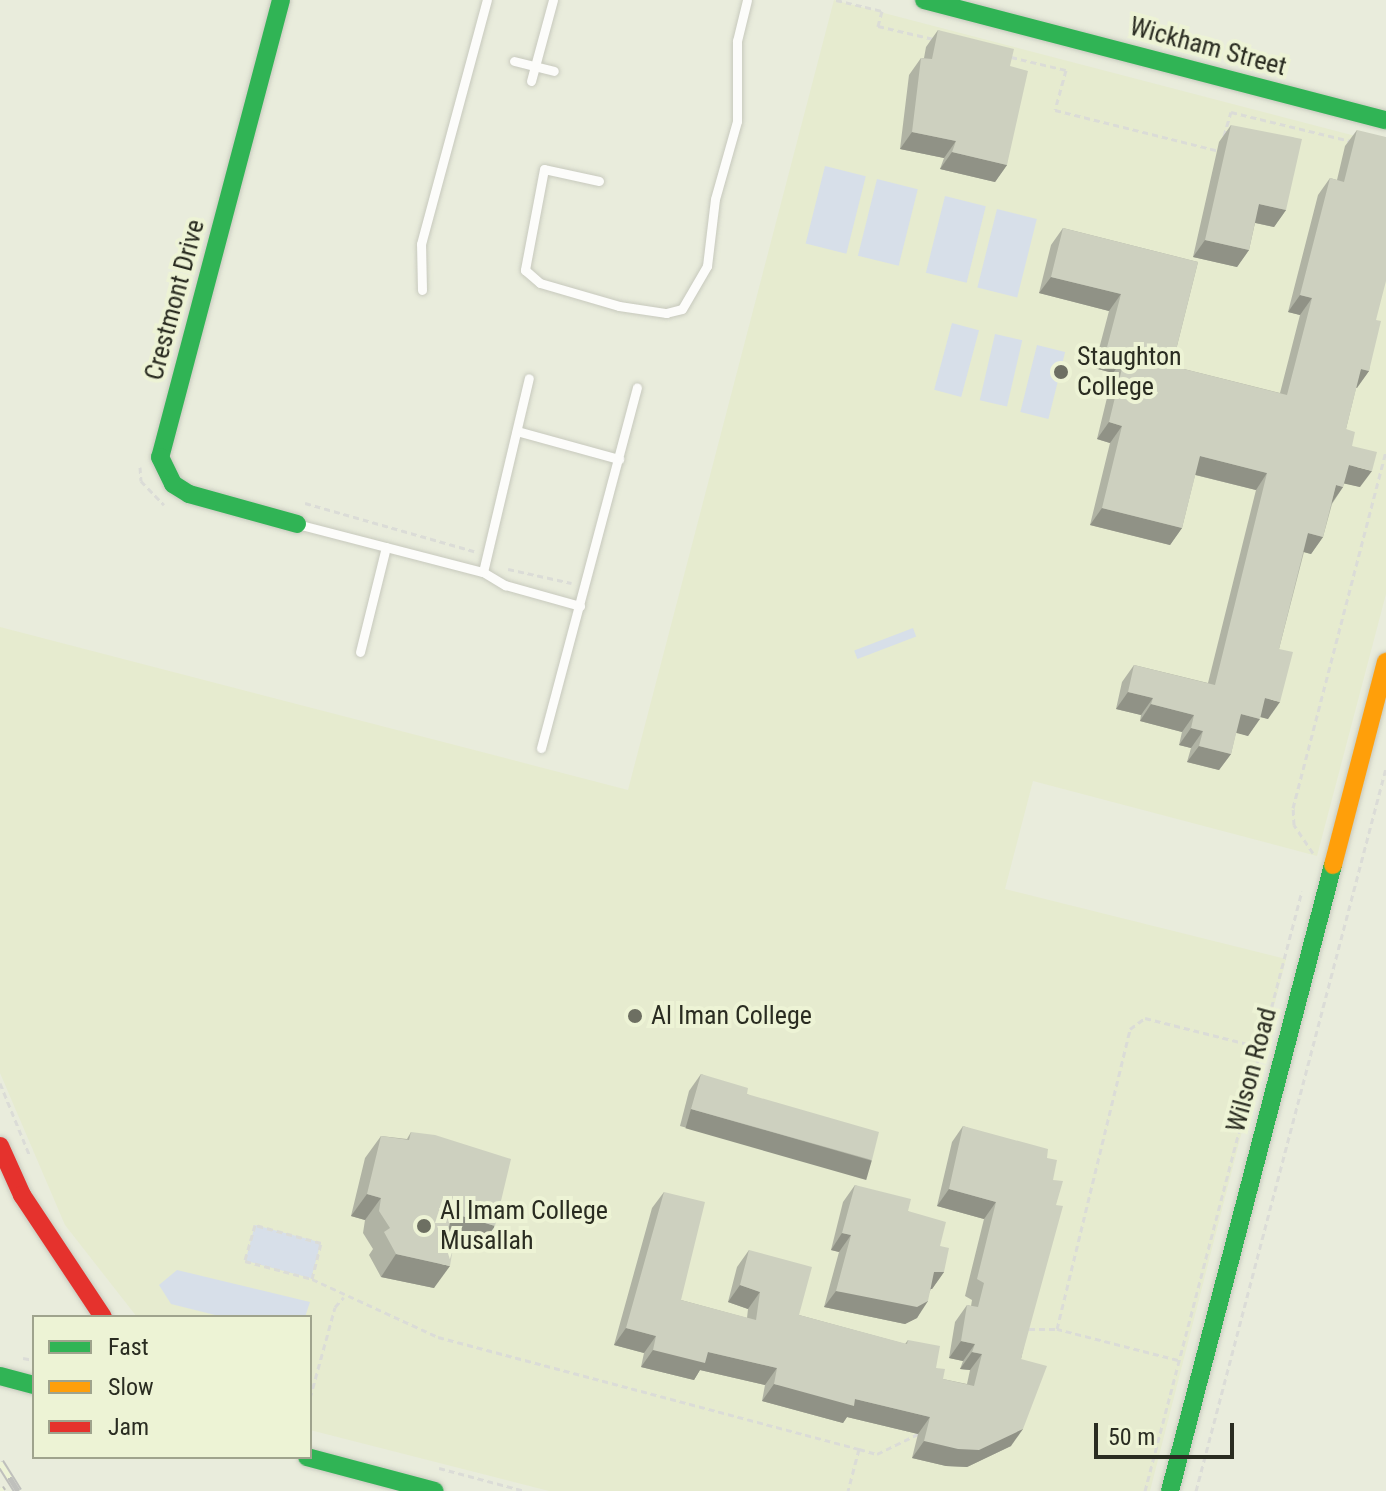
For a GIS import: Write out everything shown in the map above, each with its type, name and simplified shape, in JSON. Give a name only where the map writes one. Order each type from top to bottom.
[{"type":"street","name":"Crestmont Drive","points":[[281,0],[160,457],[173,484],[189,494],[297,524]]},
{"type":"street","name":"Wickham Street","points":[[924,0],[1386,120]]},
{"type":"street","name":"Wilson Road","points":[[1170,1491],[1386,662]]},
{"type":"street","points":[[0,1146],[22,1195],[102,1315]]},
{"type":"street","points":[[0,1376],[32,1384]]},
{"type":"street","points":[[312,1458],[435,1491]]},
{"type":"lane","points":[[422,290],[421,244],[487,0]]},
{"type":"lane","points":[[531,81],[553,0]]},
{"type":"lane","points":[[599,181],[544,169],[525,270],[540,283],[619,306],[666,313],[682,309],[707,266],[715,199],[737,121],[737,41],[747,0]]},
{"type":"lane","points":[[514,61],[554,71]]},
{"type":"lane","points":[[483,572],[529,378]]},
{"type":"lane","points":[[541,748],[637,388]]},
{"type":"lane","points":[[517,431],[619,459]]},
{"type":"lane","points":[[297,524],[483,572],[505,585],[580,606]]},
{"type":"lane","points":[[360,652],[386,547]]},
{"type":"path","points":[[836,0],[882,11],[878,26],[936,39]]},
{"type":"path","points":[[1008,56],[1066,70],[1055,110],[1220,152],[1231,112],[1355,142]]},
{"type":"path","points":[[1310,863],[1314,850],[1294,825],[1293,808],[1386,452]]},
{"type":"path","points":[[301,502],[466,545],[486,560],[585,586]]},
{"type":"path","points":[[1196,1491],[1386,768]]},
{"type":"path","points":[[1145,1491],[1303,889]]},
{"type":"path","points":[[1057,1329],[1130,1029],[1145,1018],[1260,1047]]},
{"type":"path","points":[[0,1083],[30,1156]]},
{"type":"path","points":[[312,1279],[321,1243],[255,1225],[245,1261],[312,1279],[438,1337],[877,1454],[918,1434]]},
{"type":"path","points":[[312,1389],[335,1307],[345,1296]]},
{"type":"path","points":[[1015,1329],[1057,1329],[1178,1360]]},
{"type":"path","points":[[312,1366],[317,1367]]},
{"type":"path","points":[[848,1491],[859,1449]]},
{"type":"shaded area","name":"Al Iman College","points":[[834,0],[1386,144],[1386,594],[1317,856],[1033,781],[1005,889],[1286,959],[1150,1491],[549,1491],[312,1431],[312,1315],[135,1315],[65,1225],[0,1073],[0,627],[628,790]]},
{"type":"shaded area","points":[[825,166],[866,176],[846,254],[806,244]]},
{"type":"shaded area","points":[[877,179],[918,189],[899,266],[858,256]]},
{"type":"shaded area","points":[[945,196],[986,206],[967,283],[926,273]]},
{"type":"shaded area","points":[[997,209],[1037,219],[1017,298],[977,288]]},
{"type":"shaded area","points":[[952,323],[979,330],[961,397],[934,390]]},
{"type":"shaded area","points":[[995,334],[1022,340],[1007,407],[980,400]]},
{"type":"shaded area","points":[[1037,345],[1065,352],[1048,419],[1020,412]]},
{"type":"shaded area","points":[[913,628],[916,636],[857,659],[854,651]]},
{"type":"shaded area","points":[[255,1225],[321,1243],[311,1278],[245,1261]]},
{"type":"shaded area","points":[[177,1270],[310,1302],[306,1315],[215,1315],[171,1304],[159,1285]]},
{"type":"building","points":[[938,30],[1014,49],[1010,66],[1028,71],[1007,165],[952,152],[956,141],[912,132],[921,58],[932,59]]},
{"type":"building","points":[[1231,125],[1302,139],[1286,210],[1259,204],[1249,250],[1205,240]]},
{"type":"building","points":[[1357,130],[1386,137],[1386,281],[1376,320],[1381,321],[1369,371],[1361,369],[1346,429],[1355,432],[1352,446],[1377,452],[1372,471],[1349,465],[1343,487],[1336,485],[1323,537],[1308,533],[1279,649],[1293,652],[1280,702],[1265,698],[1260,719],[1241,714],[1231,754],[1199,746],[1203,731],[1191,728],[1194,715],[1151,704],[1153,698],[1128,692],[1134,665],[1215,685],[1267,473],[1200,456],[1182,528],[1102,508],[1122,426],[1109,422],[1125,356],[1106,351],[1121,294],[1051,277],[1063,228],[1198,262],[1172,366],[1287,395],[1312,298],[1300,295],[1330,178],[1344,182]]},
{"type":"building","points":[[701,1074],[748,1088],[747,1094],[879,1132],[872,1160],[691,1109]]},
{"type":"building","points":[[963,1126],[1048,1149],[1047,1158],[1057,1160],[1053,1180],[1063,1181],[1056,1205],[1063,1206],[1021,1359],[1047,1366],[1023,1429],[979,1450],[958,1449],[924,1441],[930,1417],[855,1399],[854,1406],[774,1384],[777,1368],[708,1352],[705,1363],[653,1350],[656,1336],[626,1328],[664,1192],[705,1202],[681,1300],[756,1320],[760,1292],[740,1285],[749,1250],[812,1267],[799,1315],[907,1344],[908,1340],[940,1346],[936,1368],[945,1369],[943,1379],[974,1386],[982,1354],[972,1352],[975,1344],[961,1341],[967,1305],[978,1307],[984,1283],[977,1279],[996,1202],[949,1189]]},
{"type":"building","name":"Al Imam College Musallah","points":[[411,1132],[435,1135],[511,1159],[495,1226],[452,1213],[445,1246],[453,1248],[450,1266],[396,1254],[384,1232],[390,1228],[379,1211],[381,1198],[367,1194],[381,1136],[409,1140]]},
{"type":"building","points":[[855,1185],[911,1199],[908,1211],[946,1222],[940,1246],[949,1248],[944,1272],[934,1272],[928,1301],[917,1307],[836,1291],[851,1235],[842,1233]]},
{"type":"railway","points":[[0,1462],[18,1491]]},
{"type":"traffic: fast","points":[[281,0],[160,457],[173,484],[189,494],[297,524]]},
{"type":"traffic: fast","points":[[924,0],[1386,120]]},
{"type":"traffic: fast","points":[[1170,1491],[1333,865]]},
{"type":"traffic: fast","points":[[0,1376],[32,1384]]},
{"type":"traffic: fast","points":[[312,1458],[435,1491]]},
{"type":"traffic: slow","points":[[1333,865],[1386,662]]},
{"type":"traffic: jam","points":[[0,1146],[22,1195],[102,1315]]},
{"type":"place","name":"Staughton College","points":[[1061,372]]},
{"type":"place","name":"Al Iman College","points":[[635,1016]]},
{"type":"place","name":"Al Imam College Musallah","points":[[424,1226]]}]
